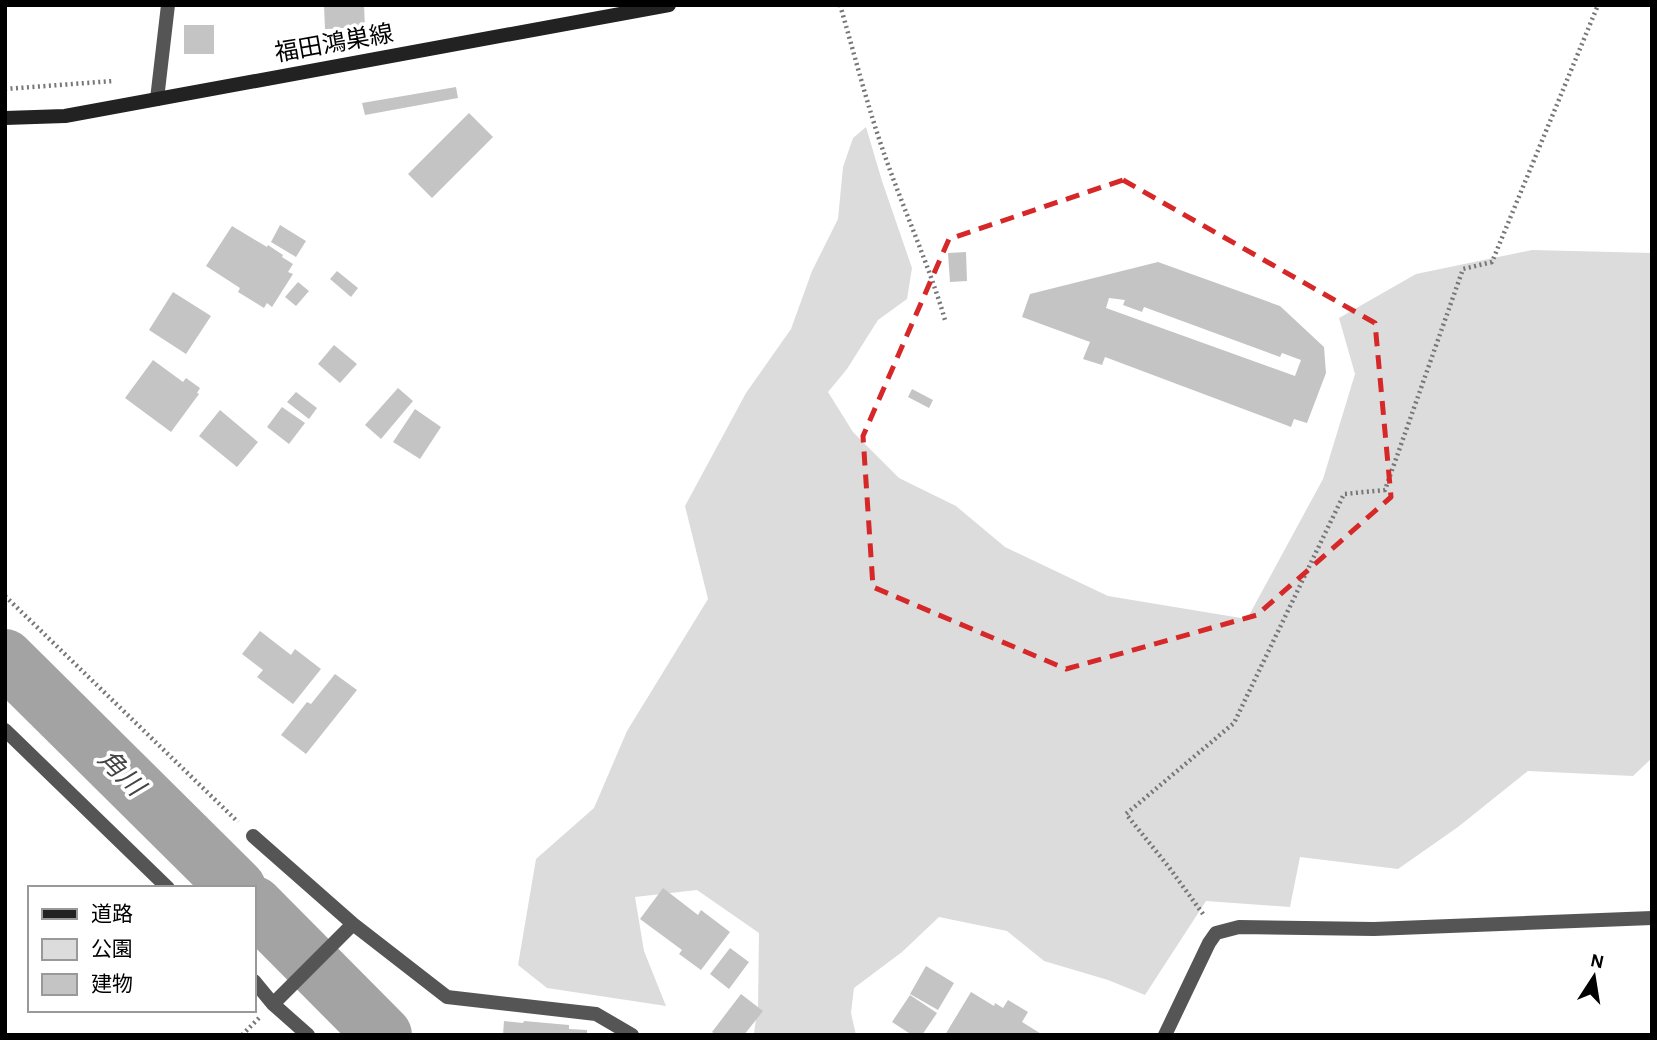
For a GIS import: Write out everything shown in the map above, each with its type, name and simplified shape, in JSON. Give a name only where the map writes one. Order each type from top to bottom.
[{"type":"main road","name":"福田鴻巣線","points":[[5,118],[65,116],[669,5]]},
{"type":"street","points":[[157,99],[168,5]]},
{"type":"street","points":[[608,18],[621,5]]},
{"type":"street","points":[[5,730],[165,886]]},
{"type":"street","points":[[253,836],[353,924],[447,997],[596,1014],[632,1035]]},
{"type":"street","points":[[1165,1035],[1209,943],[1216,933],[1239,927],[1374,929],[1652,918]]},
{"type":"street","points":[[274,1004],[353,924]]},
{"type":"street","points":[[256,983],[308,1035]]},
{"type":"path","points":[[840,5],[885,156],[915,239],[933,279],[945,320]]},
{"type":"path","points":[[1216,933],[1168,866],[1126,814],[1234,723],[1344,494],[1385,490],[1464,269],[1492,262],[1598,5]]},
{"type":"path","points":[[5,596],[253,836]]},
{"type":"highlighted area","points":[[1123,180],[1375,323],[1391,497],[1257,615],[1066,669],[873,587],[863,436],[949,239]]},
{"type":"green space","points":[[866,127],[912,268],[907,299],[878,320],[847,369],[828,392],[853,432],[899,478],[956,506],[1005,547],[1108,596],[1247,619],[1323,479],[1355,374],[1339,318],[1416,274],[1532,250],[1652,253],[1652,758],[1633,776],[1528,771],[1458,827],[1398,869],[1300,857],[1290,907],[1206,901],[1145,995],[1108,980],[1044,961],[1007,931],[939,917],[902,952],[854,988],[851,1013],[856,1035],[750,1035],[754,1033],[758,1006],[759,933],[697,890],[635,897],[644,951],[666,1006],[547,988],[518,965],[536,859],[594,808],[627,731],[708,599],[685,506],[746,393],[791,329],[812,271],[838,219],[843,167],[853,138]]},
{"type":"building","points":[[324,5],[364,5],[365,28],[325,29]]},
{"type":"building","points":[[184,25],[214,25],[214,54],[184,54]]},
{"type":"building","points":[[456,87],[458,98],[365,115],[362,103]]},
{"type":"building","points":[[469,113],[493,137],[432,198],[408,174]]},
{"type":"building","points":[[280,225],[306,241],[296,257],[271,242]]},
{"type":"building","points":[[232,226],[267,247],[268,245],[293,264],[288,272],[293,274],[272,307],[267,303],[264,308],[238,292],[240,288],[206,266]]},
{"type":"building","points":[[966,252],[967,281],[950,282],[948,253]]},
{"type":"building","points":[[1158,262],[1280,306],[1324,347],[1326,373],[1307,423],[1294,419],[1291,427],[1105,357],[1102,365],[1083,359],[1090,342],[1022,317],[1030,294]],"holes":[[[1109,298],[1125,300],[1123,305],[1142,312],[1144,307],[1280,357],[1282,353],[1301,360],[1295,376],[1106,308]]]},
{"type":"building","points":[[337,271],[358,288],[351,297],[330,279]]},
{"type":"building","points":[[298,282],[309,291],[296,306],[285,297]]},
{"type":"building","points":[[173,292],[211,316],[186,354],[149,330]]},
{"type":"building","points":[[334,345],[357,364],[340,383],[318,364]]},
{"type":"building","points":[[153,360],[183,382],[186,378],[200,388],[197,393],[199,394],[171,432],[125,398]]},
{"type":"building","points":[[398,388],[413,401],[381,439],[365,425]]},
{"type":"building","points":[[912,389],[933,400],[929,408],[908,397]]},
{"type":"building","points":[[296,392],[317,408],[309,419],[287,402]]},
{"type":"building","points":[[282,407],[305,423],[289,444],[267,427]]},
{"type":"building","points":[[415,409],[441,427],[420,459],[393,442]]},
{"type":"building","points":[[220,410],[258,442],[237,467],[199,436]]},
{"type":"building","points":[[260,631],[291,655],[295,649],[321,669],[293,704],[257,677],[263,670],[242,654]]},
{"type":"building","points":[[335,674],[357,690],[306,754],[281,735],[307,702],[311,704]]},
{"type":"building","points":[[663,888],[698,915],[701,910],[730,932],[701,970],[679,954],[682,950],[640,919]]},
{"type":"building","points":[[730,948],[749,962],[729,989],[710,974]]},
{"type":"building","points":[[926,966],[954,983],[938,1010],[910,994]]},
{"type":"building","points":[[971,992],[994,1006],[995,1003],[1003,1008],[1008,1000],[1028,1012],[1022,1022],[1043,1035],[945,1035]]},
{"type":"building","points":[[741,994],[763,1011],[744,1035],[716,1035],[712,1032]]},
{"type":"building","points":[[910,995],[937,1013],[922,1035],[912,1035],[892,1022]]},
{"type":"building","points":[[504,1021],[569,1025],[569,1029],[587,1030],[587,1035],[503,1035]]},
{"type":"waterway","name":"角川","points":[[5,658],[235,886]]},
{"type":"waterway","name":"角川","points":[[256,907],[383,1035]]}]
